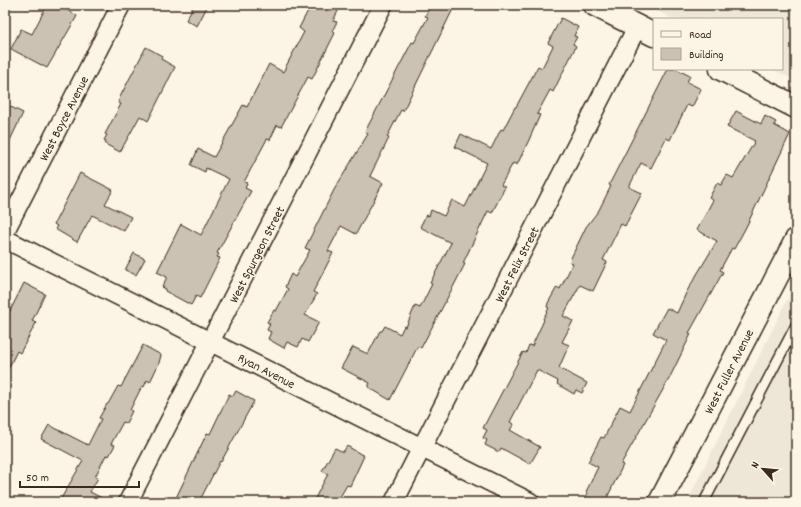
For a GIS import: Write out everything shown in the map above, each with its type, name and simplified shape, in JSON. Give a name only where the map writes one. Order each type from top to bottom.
[{"type":"street","name":"West Boyce Avenue","points":[[5,231],[121,5]]},
{"type":"street","name":"West Spurgeon Street","points":[[128,502],[383,5]]},
{"type":"street","points":[[595,5],[646,31]]},
{"type":"street","name":"West Felix Street","points":[[394,502],[646,31]]},
{"type":"street","points":[[723,70],[796,107]]},
{"type":"street","name":"Ryan Avenue","points":[[5,239],[530,502]]},
{"type":"street","name":"West Fuller Avenue","points":[[660,502],[796,240]]},
{"type":"lane","points":[[704,502],[796,325]]},
{"type":"shaded area","points":[[646,5],[796,5],[796,81],[774,70],[783,70],[783,18],[671,18]]},
{"type":"shaded area","points":[[796,282],[796,502],[687,502]]},
{"type":"building","points":[[47,5],[59,5],[77,16],[47,68],[11,49],[21,29],[32,34]]},
{"type":"building","points":[[194,5],[208,5],[197,26],[186,20]]},
{"type":"building","points":[[311,5],[341,5],[333,21],[337,22],[332,31],[335,33],[312,79],[308,77],[281,127],[277,125],[270,140],[267,139],[244,182],[247,183],[245,188],[251,191],[217,253],[219,254],[217,257],[220,258],[200,298],[196,296],[191,305],[165,291],[166,289],[162,287],[167,277],[157,272],[181,224],[201,235],[229,179],[206,168],[205,172],[191,165],[198,149],[214,157],[243,105],[247,107],[269,64],[283,72],[304,32],[299,28]]},
{"type":"building","points":[[431,5],[455,5],[403,111],[401,110],[387,137],[389,138],[370,176],[383,183],[356,234],[341,226],[328,251],[333,253],[313,292],[317,294],[305,315],[319,322],[308,342],[302,339],[298,347],[287,342],[284,348],[268,339],[271,332],[267,330],[270,324],[267,322],[274,310],[276,311],[288,289],[285,287],[291,274],[295,277],[310,250],[305,248],[334,190],[368,134],[365,132],[412,42],[414,43],[428,17],[425,16]]},
{"type":"building","points":[[561,18],[578,27],[574,36],[577,37],[573,44],[576,46],[553,92],[550,90],[537,114],[540,115],[517,165],[513,163],[501,185],[505,187],[492,213],[488,211],[463,263],[465,264],[440,312],[421,348],[418,346],[390,400],[368,387],[370,383],[341,368],[353,347],[368,354],[380,331],[382,331],[385,326],[400,334],[404,326],[406,327],[415,306],[420,308],[432,284],[430,283],[451,243],[420,227],[426,215],[429,216],[431,210],[444,216],[452,200],[465,207],[487,163],[455,147],[461,134],[491,149],[538,66],[542,68],[553,46],[548,43]]},
{"type":"building","points":[[146,47],[162,56],[161,59],[175,67],[148,121],[140,116],[120,152],[105,144],[106,141],[104,140],[107,135],[105,134],[121,104],[118,103],[120,97]]},
{"type":"building","points":[[667,70],[678,70],[690,76],[687,82],[701,89],[692,107],[687,105],[670,140],[666,138],[651,168],[641,163],[629,187],[642,193],[625,226],[621,224],[603,260],[607,262],[593,291],[580,285],[563,316],[573,321],[562,342],[569,345],[559,368],[587,383],[582,393],[576,390],[574,394],[557,384],[558,381],[537,370],[510,422],[514,424],[510,430],[540,447],[530,464],[501,448],[499,452],[485,445],[487,440],[483,438],[487,430],[483,428],[523,352],[526,353],[529,345],[532,346],[549,308],[547,307],[548,303],[557,287],[560,289],[573,263],[570,262],[571,258],[586,227],[599,210],[611,186],[609,185]]},
{"type":"building","points":[[5,104],[23,113],[5,151]]},
{"type":"building","points":[[736,111],[761,124],[765,116],[776,122],[774,125],[790,134],[746,227],[720,270],[723,272],[689,333],[691,334],[669,379],[621,464],[623,465],[605,502],[583,502],[598,467],[588,462],[601,437],[604,438],[620,406],[630,411],[666,340],[653,333],[667,308],[677,313],[687,291],[717,241],[697,230],[713,200],[709,198],[717,183],[721,185],[727,175],[733,178],[755,141],[727,127]]},
{"type":"building","points":[[80,173],[113,190],[105,204],[131,217],[124,231],[92,215],[77,242],[55,229],[57,226],[54,224]]},
{"type":"building","points":[[134,253],[145,259],[136,275],[125,270]]},
{"type":"building","points":[[24,283],[45,294],[32,321],[36,323],[20,353],[17,351],[5,375],[5,321]]},
{"type":"building","points":[[143,345],[161,355],[159,363],[150,382],[147,380],[144,387],[142,386],[130,410],[132,411],[126,423],[123,422],[111,444],[115,445],[109,456],[106,455],[95,477],[98,478],[90,492],[110,502],[59,502],[83,461],[41,439],[49,425],[88,445],[101,419],[99,418],[118,386],[121,387]]},
{"type":"building","points":[[236,391],[254,401],[199,502],[174,502],[207,433],[210,434],[229,394],[233,396]]},
{"type":"building","points":[[347,446],[364,456],[350,486],[347,485],[337,502],[313,502],[328,474],[322,471],[335,448],[343,452]]}]
